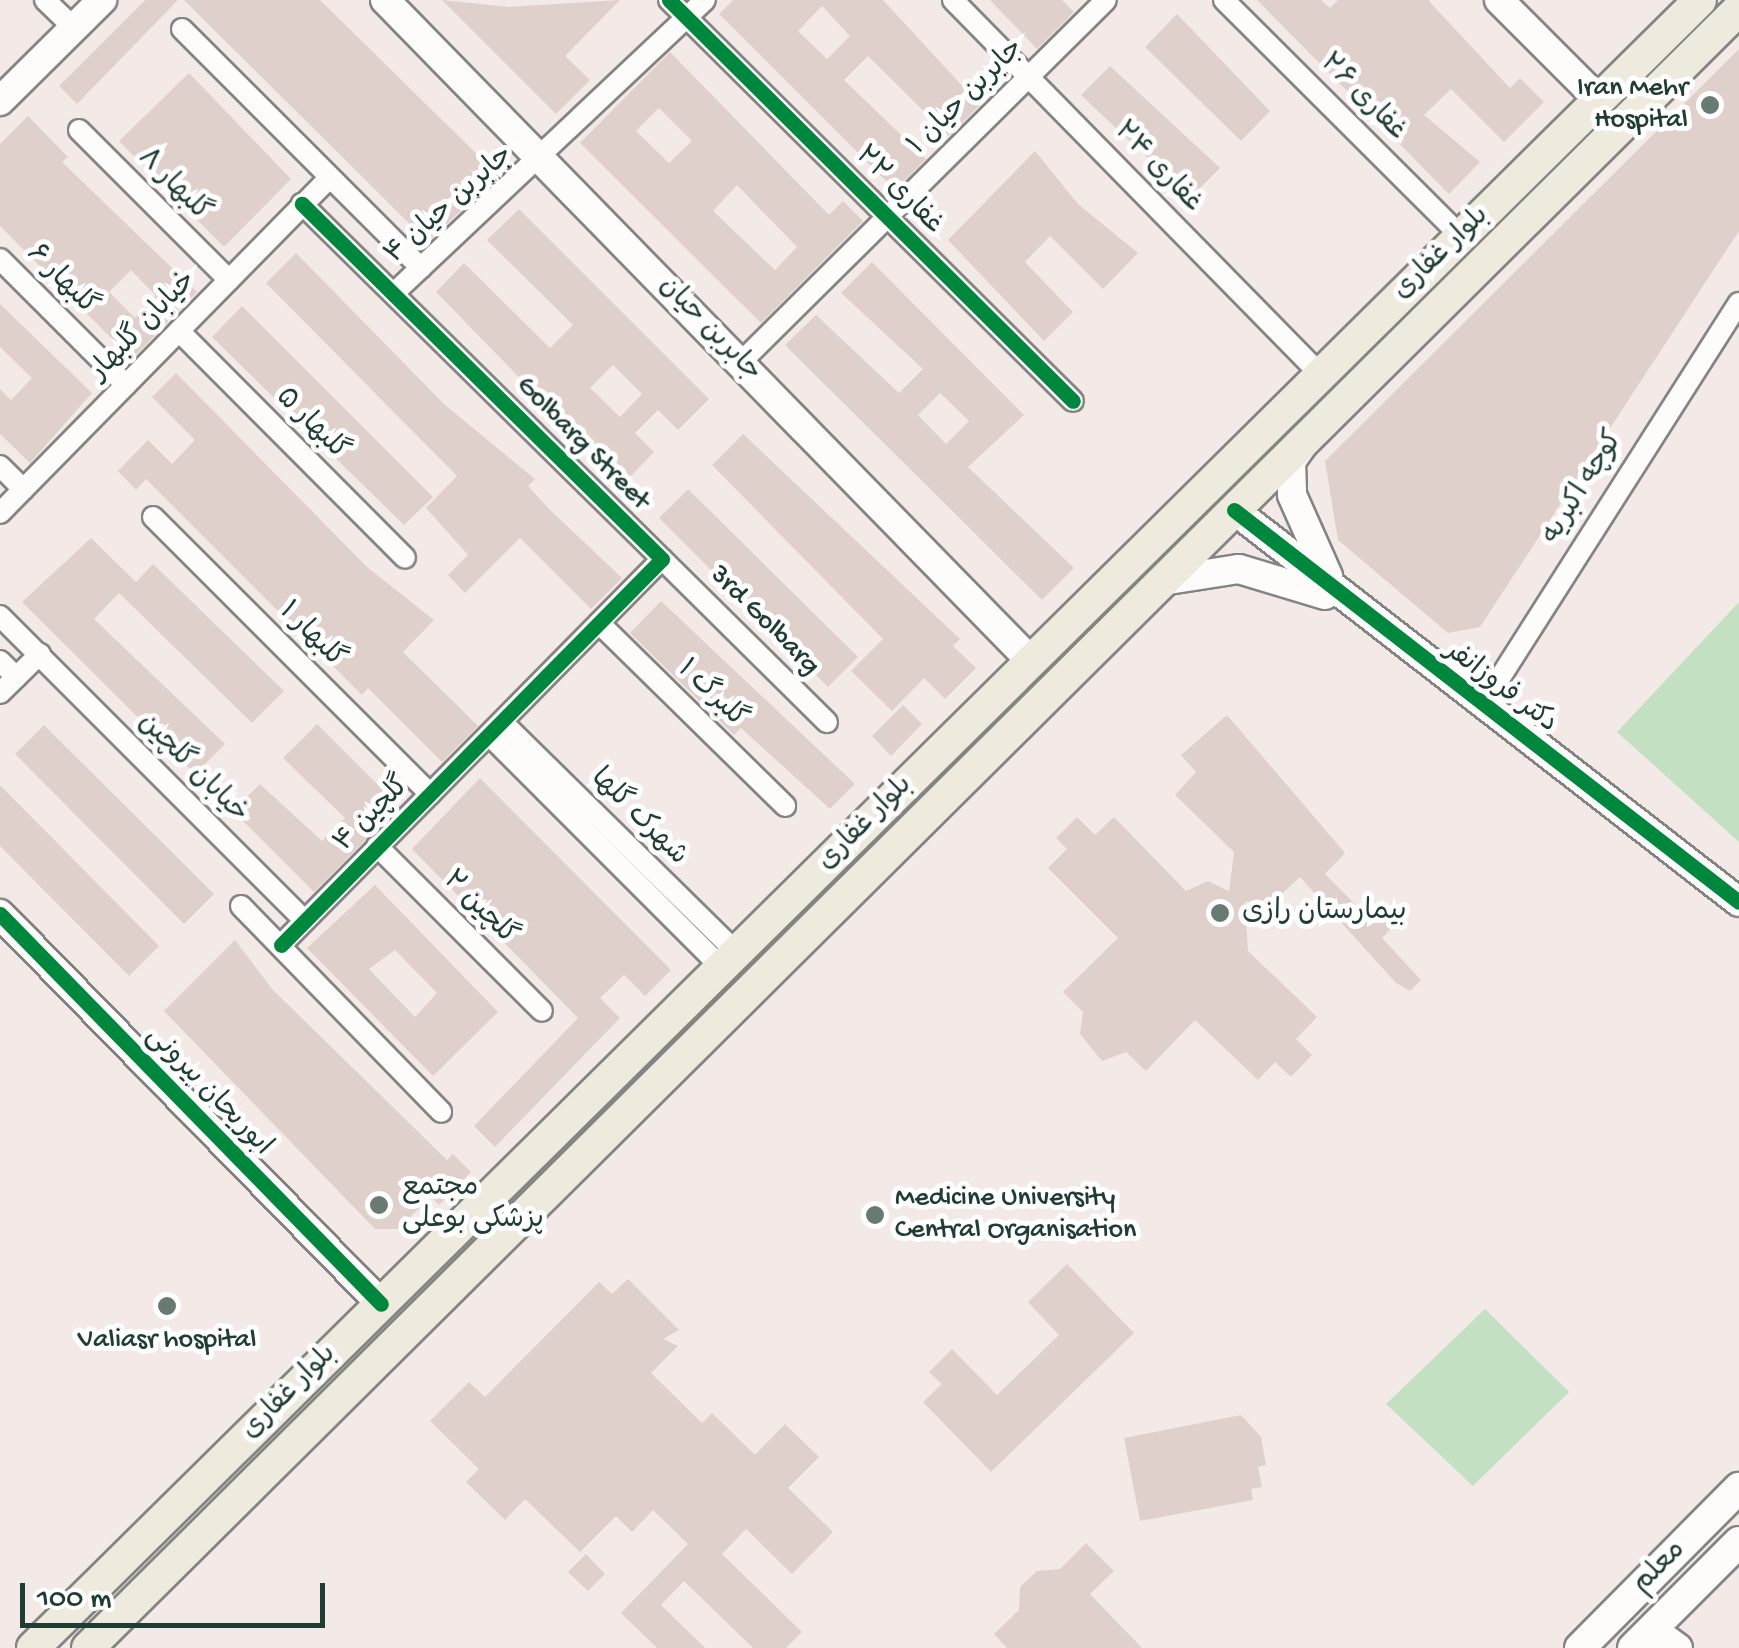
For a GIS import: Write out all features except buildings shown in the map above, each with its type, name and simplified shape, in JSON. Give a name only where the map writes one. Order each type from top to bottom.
[{"type":"main road","name":"بلوار غفاری","points":[[32,1648],[1700,0]]},
{"type":"main road","name":"بلوار غفاری","points":[[104,1643],[1739,8]]},
{"type":"main road","name":"معلم","points":[[1580,1648],[1739,1488]]},
{"type":"main road","points":[[1642,1639],[1739,1542]]},
{"type":"street","points":[[45,0],[74,28]]},
{"type":"street","points":[[0,102],[102,0]]},
{"type":"street","name":"جابربن حیان","points":[[385,0],[1032,661]]},
{"type":"street","name":"غفاری ۲۲","points":[[670,0],[1073,401]]},
{"type":"street","name":"جابربن حیان ۴","points":[[394,294],[542,160],[705,0]]},
{"type":"street","name":"غفاری ۲۴","points":[[953,0],[1321,375]]},
{"type":"street","name":"جابربن حیان ۱","points":[[740,362],[1106,0]]},
{"type":"street","name":"غفاری ۲۶","points":[[1224,0],[1461,236]]},
{"type":"street","points":[[1500,0],[1599,100]]},
{"type":"street","points":[[182,30],[420,268]]},
{"type":"street","name":"گلبهار ۸","points":[[79,130],[228,280]]},
{"type":"street","name":"خیابان گلبهار","points":[[0,513],[328,178]]},
{"type":"street","name":"Golbarg Street","points":[[302,204],[662,559]]},
{"type":"street","name":"گلبهار ۶","points":[[0,259],[126,384]]},
{"type":"street","name":"کوچه اکبریه","points":[[1482,706],[1739,303]]},
{"type":"street","name":"گلبهار ۵","points":[[178,331],[406,558]]},
{"type":"street","points":[[1309,436],[1292,462],[1292,495],[1300,530],[1350,605]]},
{"type":"street","points":[[0,466],[23,489]]},
{"type":"street","name":"دکتر فروزانفر","points":[[1234,510],[1350,605],[1739,902]]},
{"type":"street","name":"گلبهار ۱","points":[[153,517],[430,794]]},
{"type":"street","points":[[495,728],[662,559]]},
{"type":"street","name":"3rd Golbarg","points":[[662,559],[827,722]]},
{"type":"street","points":[[1162,581],[1239,569],[1350,605]]},
{"type":"street","points":[[0,616],[40,654],[0,693]]},
{"type":"street","name":"گلبرگ ۱","points":[[599,623],[785,806]]},
{"type":"street","name":"خیابان گلچین","points":[[40,654],[305,921]]},
{"type":"street","points":[[0,662],[16,677]]},
{"type":"street","name":"گلچین ۴","points":[[281,945],[495,728]]},
{"type":"street","name":"شهرک گلها","points":[[495,728],[729,960]]},
{"type":"street","name":"گلچین ۲","points":[[377,846],[542,1011]]},
{"type":"street","points":[[241,906],[441,1112]]},
{"type":"street","name":"ابوریحان بیرونی","points":[[0,914],[380,1304]]},
{"type":"street","points":[[1642,1639],[1678,1648]]},
{"type":"green space","points":[[1739,602],[1739,842],[1617,732]]},
{"type":"green space","points":[[1485,1309],[1569,1392],[1473,1486],[1386,1404]]},
{"type":"cycle path","points":[[669,0],[1073,401]]},
{"type":"cycle path","points":[[281,945],[662,559],[302,204]]},
{"type":"cycle path","points":[[1234,510],[1739,902]]},
{"type":"cycle path","points":[[0,914],[381,1304]]},
{"type":"place","name":"Iran Mehr Hospital","points":[[1710,105]]},
{"type":"place","name":"بیمارستان رازی","points":[[1220,913]]},
{"type":"place","name":"مجتمع پزشکی بوعلی","points":[[379,1205]]},
{"type":"place","name":"Medicine University Central Organisation","points":[[875,1215]]},
{"type":"place","name":"Valiasr hospital","points":[[167,1306]]}]
